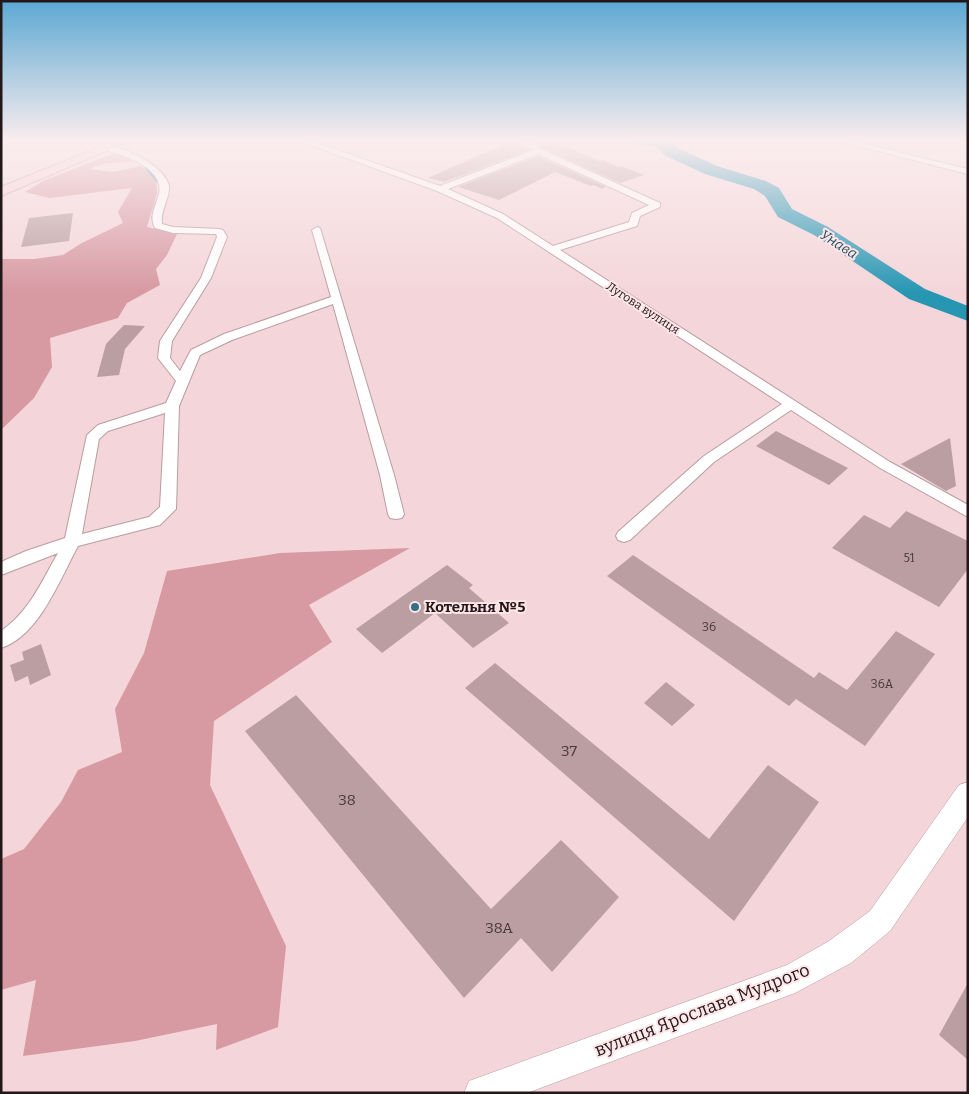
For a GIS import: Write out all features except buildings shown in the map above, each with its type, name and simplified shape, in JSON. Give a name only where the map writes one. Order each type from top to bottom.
[{"type":"street","points":[[165,191],[158,207],[156,219],[158,226],[168,230],[213,230],[220,232],[222,237],[206,278],[166,341],[164,358],[182,381]]},
{"type":"street","name":"Лугова вулиця","points":[[445,191],[500,216],[885,465],[968,512]]},
{"type":"street","points":[[552,249],[634,224],[636,215],[657,205],[626,191]]},
{"type":"street","points":[[317,230],[387,474],[396,514]]},
{"type":"street","points":[[1,569],[32,555],[72,542],[154,521],[168,509],[172,406],[195,353],[228,337],[337,299]]},
{"type":"street","points":[[624,536],[709,459],[791,404]]},
{"type":"street","points":[[1,641],[18,629],[34,613],[72,542],[92,438],[104,428],[172,406]]},
{"type":"street","name":"вулиця Ярослава Мудрого","points":[[481,1093],[795,978],[840,952],[880,921],[968,794]]},
{"type":"shaded area","points":[[27,191],[107,191],[49,198],[25,192]]},
{"type":"shaded area","points":[[130,191],[157,191],[147,227],[177,234],[167,255],[156,269],[160,285],[127,303],[118,318],[50,338],[52,367],[34,398],[1,430],[1,259],[34,259],[63,255],[80,244],[123,223],[118,212]]},
{"type":"shaded area","points":[[410,548],[309,605],[332,642],[214,721],[210,785],[286,946],[278,1027],[216,1050],[217,1024],[135,1041],[23,1056],[36,980],[1,990],[1,859],[24,849],[61,802],[78,770],[122,752],[115,709],[144,653],[167,571],[280,553]]},
{"type":"waterway","name":"Унава","points":[[770,191],[785,213],[821,231],[917,294],[968,314]]},
{"type":"waterway","points":[[153,218],[156,204]]},
{"type":"place","name":"Котельня №5","points":[[415,607]]}]
